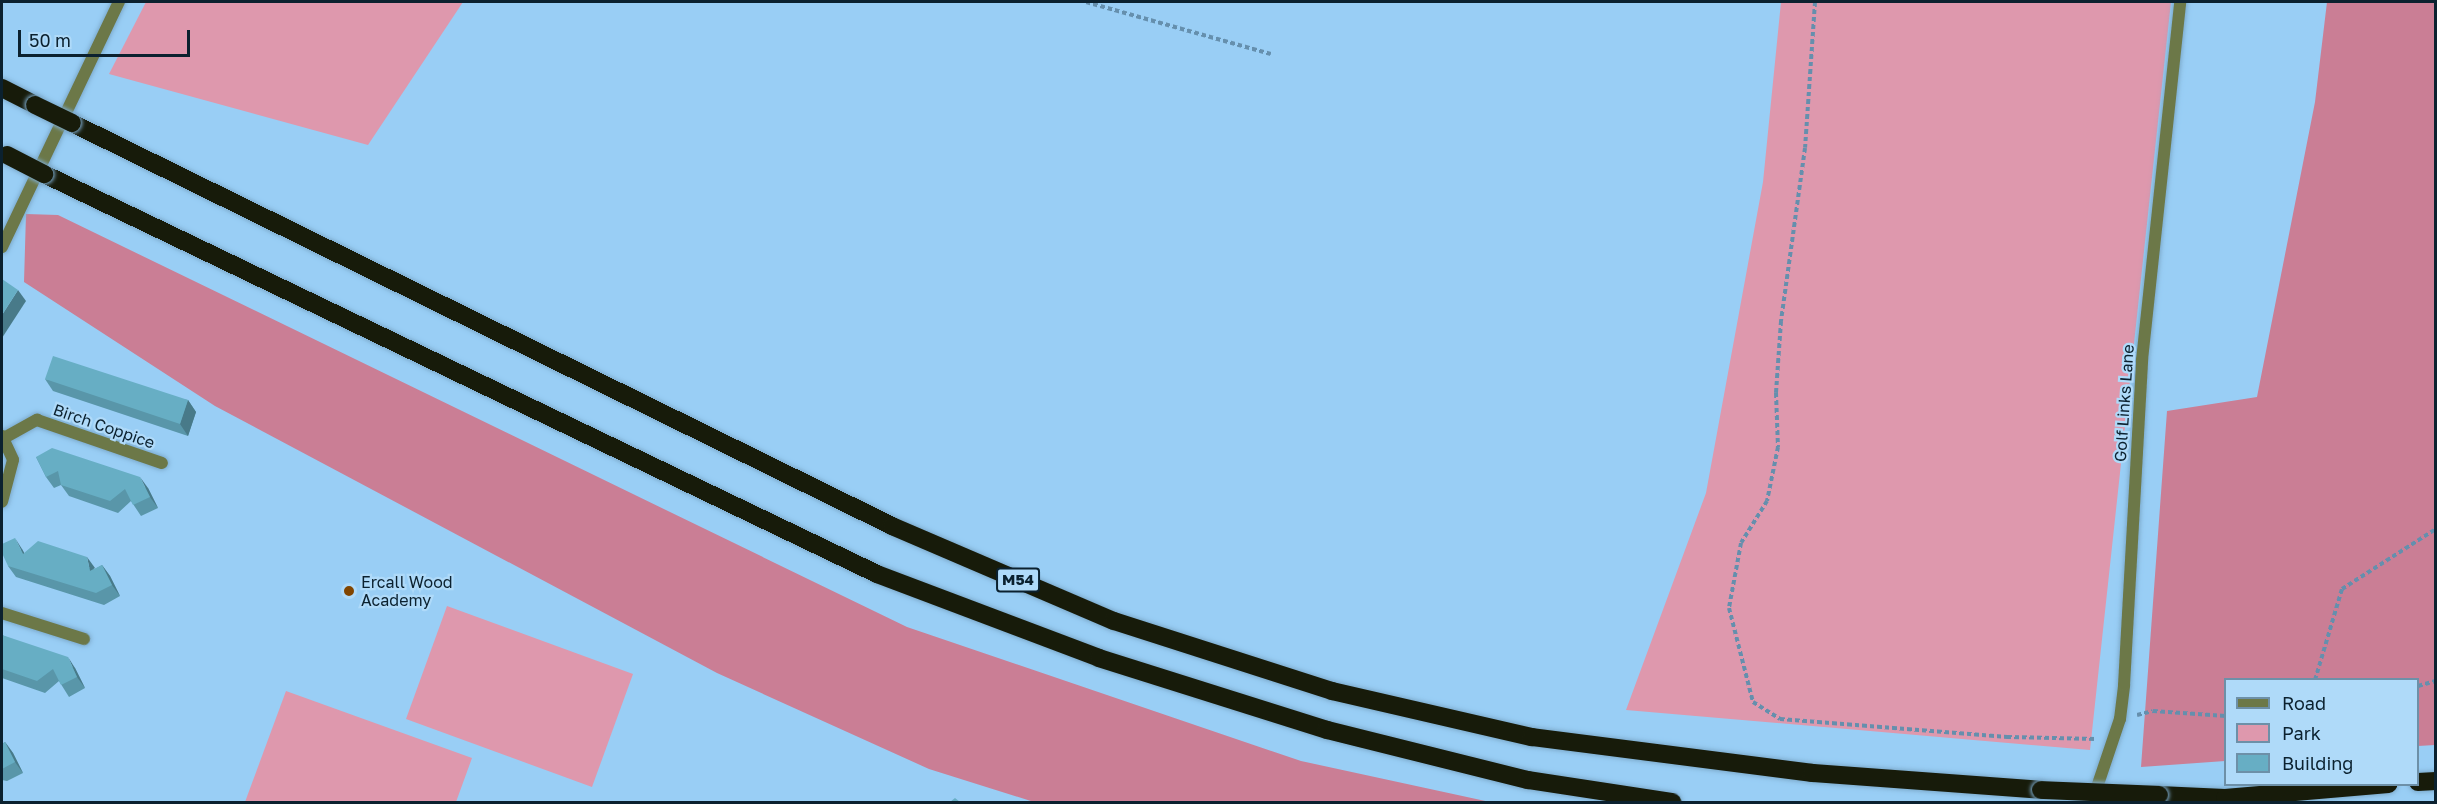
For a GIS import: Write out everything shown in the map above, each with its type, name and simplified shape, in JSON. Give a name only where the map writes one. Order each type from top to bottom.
[{"type":"highway","name":"M54","points":[[2,88],[892,526],[1114,621],[1332,692],[1532,738],[1812,773],[2040,790],[2225,798],[2365,786]]},
{"type":"highway","points":[[4,154],[878,574],[1099,658],[1327,730],[1528,780],[1672,802]]},
{"type":"highway","points":[[2419,782],[2436,781]]},
{"type":"street","points":[[2,247],[119,2]]},
{"type":"street","name":"Golf Links Lane","points":[[2092,802],[2120,718],[2142,360],[2180,2]]},
{"type":"street","name":"Birch Coppice","points":[[3,437],[37,420],[162,463]]},
{"type":"street","points":[[2,502],[13,460],[3,437]]},
{"type":"street","points":[[2,613],[84,639]]},
{"type":"path","points":[[1086,2],[1271,54]]},
{"type":"path","points":[[1815,2],[1805,148],[1781,321],[1776,393],[1778,447],[1767,501],[1741,543],[1729,608],[1752,702],[1780,719],[2007,737],[2076,736]]},
{"type":"path","points":[[2316,678],[2342,589],[2436,529]]},
{"type":"path","points":[[2419,686],[2436,681]]},
{"type":"path","points":[[2120,718],[2153,711],[2224,716]]},
{"type":"green space","points":[[146,2],[463,2],[368,145],[109,74]]},
{"type":"green space","points":[[1781,2],[2171,2],[2090,750],[1626,710],[1706,493],[1763,182]]},
{"type":"green space","points":[[447,606],[633,674],[592,787],[406,719]]},
{"type":"green space","points":[[286,691],[472,758],[456,802],[245,802]]},
{"type":"shaded area","points":[[2327,2],[2435,2],[2435,745],[2419,746],[2419,678],[2224,678],[2224,761],[2141,767],[2167,411],[2257,397],[2315,102]]},
{"type":"shaded area","points":[[26,214],[58,215],[907,627],[1301,761],[1490,802],[1034,802],[929,769],[717,673],[215,406],[24,282]]},
{"type":"building","points":[[2,279],[18,290],[2,315]]},
{"type":"building","points":[[53,356],[188,400],[180,424],[45,379]]},
{"type":"building","points":[[52,448],[140,477],[150,497],[133,505],[125,489],[110,501],[61,485],[58,471],[46,477],[36,457]]},
{"type":"building","points":[[15,538],[23,554],[38,541],[87,557],[90,571],[102,565],[112,585],[96,593],[8,566],[2,553],[2,544]]},
{"type":"building","points":[[2,635],[68,657],[77,677],[61,685],[53,669],[37,681],[2,669]]},
{"type":"building","points":[[5,742],[15,762],[2,769],[2,744]]},
{"type":"place","name":"Ercall Wood Academy","points":[[349,591]]}]
